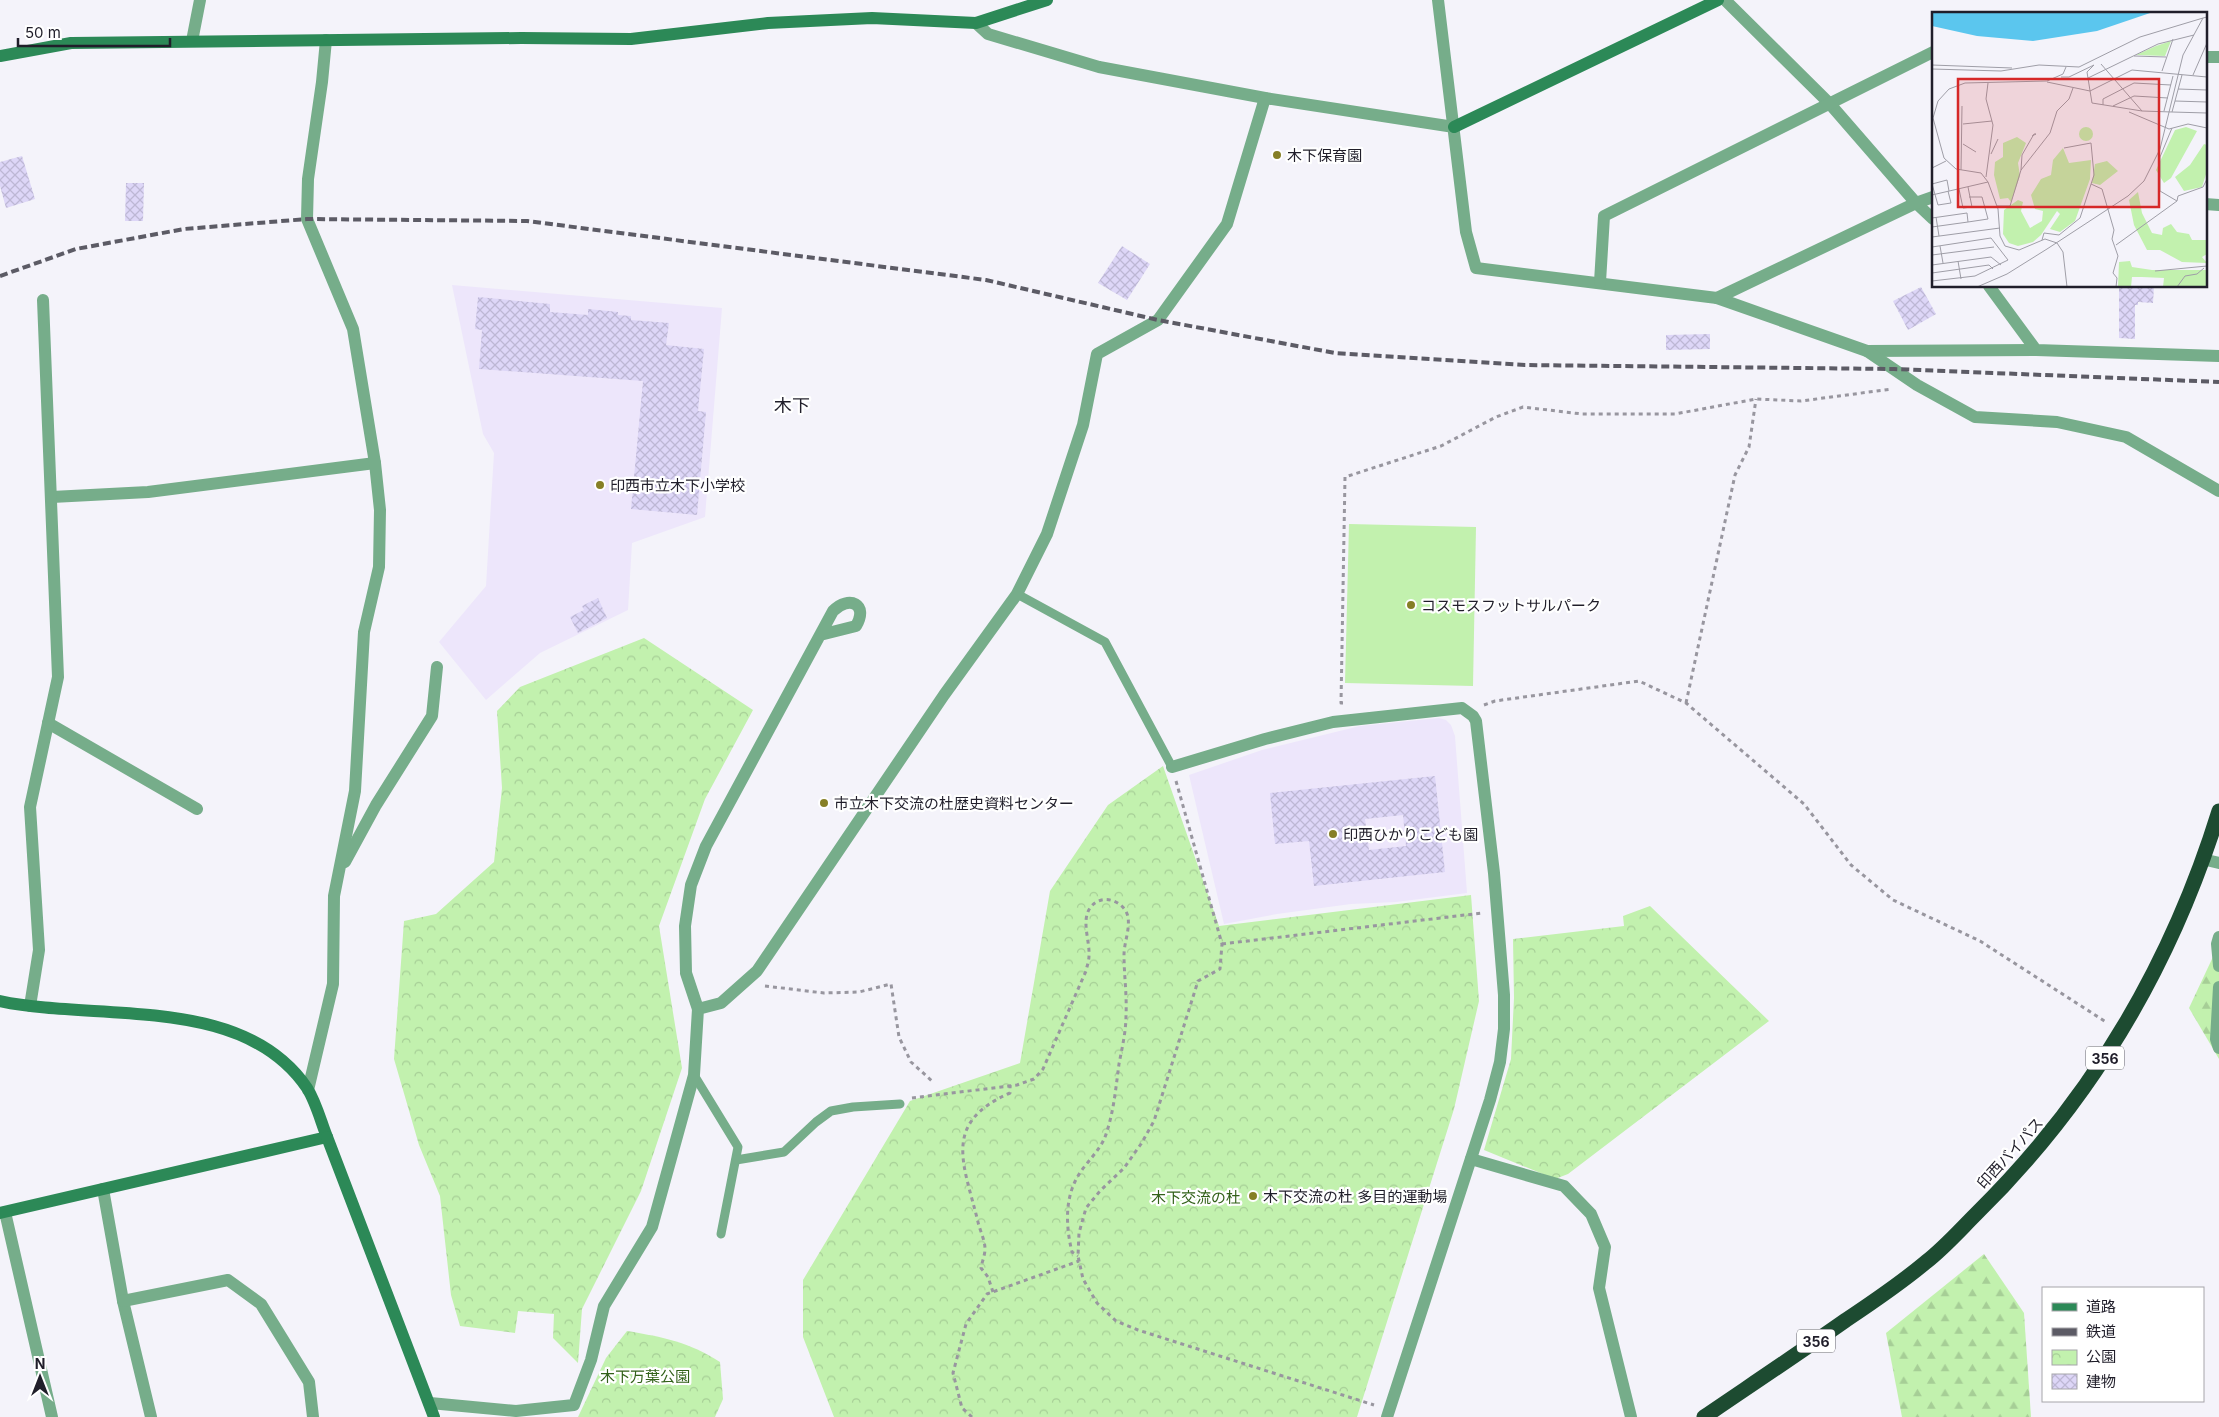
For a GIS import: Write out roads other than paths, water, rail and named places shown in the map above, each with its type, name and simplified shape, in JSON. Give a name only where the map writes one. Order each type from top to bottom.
[{"type":"highway","name":"印西バイパス","points":[[1704,1417],[1871,1303],[1926,1262],[2011,1180],[2058,1126],[2092,1079],[2150,982],[2169,943],[2219,811]]},
{"type":"street","points":[[192,41],[200,0]]},
{"type":"street","points":[[0,56],[71,43],[631,39],[768,23],[872,18],[976,23],[1047,0]]},
{"type":"street","points":[[1438,0],[1466,232],[1476,268],[1716,298],[1867,351],[1917,385],[1975,417],[2057,422],[2126,437],[2219,490]]},
{"type":"street","points":[[976,23],[988,34],[1099,67],[1265,98],[1454,127],[1718,0]]},
{"type":"street","points":[[1726,0],[1830,104],[1916,203],[1932,217]]},
{"type":"street","points":[[308,1090],[333,984],[334,896],[355,791],[364,632],[379,567],[380,510],[375,462],[353,329],[307,219],[308,180],[326,40]]},
{"type":"street","points":[[1600,282],[1604,216],[1932,53]]},
{"type":"street","points":[[2206,57],[2219,57]]},
{"type":"street","points":[[698,1009],[721,1003],[757,971],[944,695],[1017,594],[1046,534],[1082,425],[1097,354],[1158,320],[1227,224],[1265,98]]},
{"type":"street","points":[[1716,298],[1916,203],[1932,197]]},
{"type":"street","points":[[2206,204],[2219,205]]},
{"type":"street","points":[[1990,288],[2036,350]]},
{"type":"street","points":[[30,1006],[39,950],[30,807],[58,677],[52,497],[42,300]]},
{"type":"street","points":[[1867,351],[2036,350],[2219,356]]},
{"type":"street","points":[[52,497],[148,492],[375,462]]},
{"type":"street","points":[[430,1403],[516,1411],[574,1405],[591,1360],[604,1306],[652,1227],[694,1075],[698,1009],[686,973],[685,926],[691,885],[706,846],[820,635]]},
{"type":"street","points":[[339,873],[376,805],[432,716],[437,667]]},
{"type":"street","points":[[1172,767],[1265,738],[1333,722],[1462,708],[1473,716],[1477,728],[1498,911],[1504,995],[1503,1037],[1500,1062],[1490,1100],[1388,1414]]},
{"type":"street","points":[[48,723],[197,809]]},
{"type":"street","points":[[2202,859],[2219,863]]},
{"type":"street","points":[[2219,937],[2217,944],[2219,966]]},
{"type":"street","points":[[2219,987],[2216,1039],[2219,1048]]},
{"type":"street","points":[[0,1001],[30,1006],[151,1016],[225,1030],[243,1036],[266,1049],[292,1070],[308,1090],[434,1417]]},
{"type":"street","points":[[52,1417],[3,1213],[327,1138]]},
{"type":"street","points":[[1471,1159],[1564,1186],[1591,1214],[1605,1247],[1599,1288],[1631,1417]]},
{"type":"street","points":[[102,1190],[123,1301],[150,1417]]},
{"type":"street","points":[[123,1301],[228,1280],[261,1304],[266,1312],[309,1382],[313,1417]]},
{"type":"lane","points":[[1017,594],[1105,642],[1172,767]]},
{"type":"lane","points":[[694,1075],[738,1147],[721,1234]]},
{"type":"lane","points":[[736,1160],[784,1152],[816,1122],[831,1112],[853,1107],[900,1104]]},
{"type":"railway","points":[[0,276],[76,249],[184,229],[307,219],[527,221],[986,280],[1158,320],[1335,353],[1525,365],[1894,369],[2219,382]]},
{"type":"place","name":"木下保育園","points":[[1277,155]]},
{"type":"place","name":"印西市立木下小学校","points":[[600,485]]},
{"type":"place","name":"コスモスフットサルパーク","points":[[1411,605]]},
{"type":"place","name":"市立木下交流の杜歴史資料センター","points":[[824,803]]},
{"type":"place","name":"印西ひかりこども園","points":[[1333,834]]},
{"type":"place","name":"木下交流の杜 多目的運動場","points":[[1253,1196]]},
{"type":"district","name":"木下","points":[[792,405]]},
{"type":"park label","name":"木下交流の杜","points":[[1196,1197]]},
{"type":"park label","name":"木下万葉公園","points":[[645,1376]]}]
